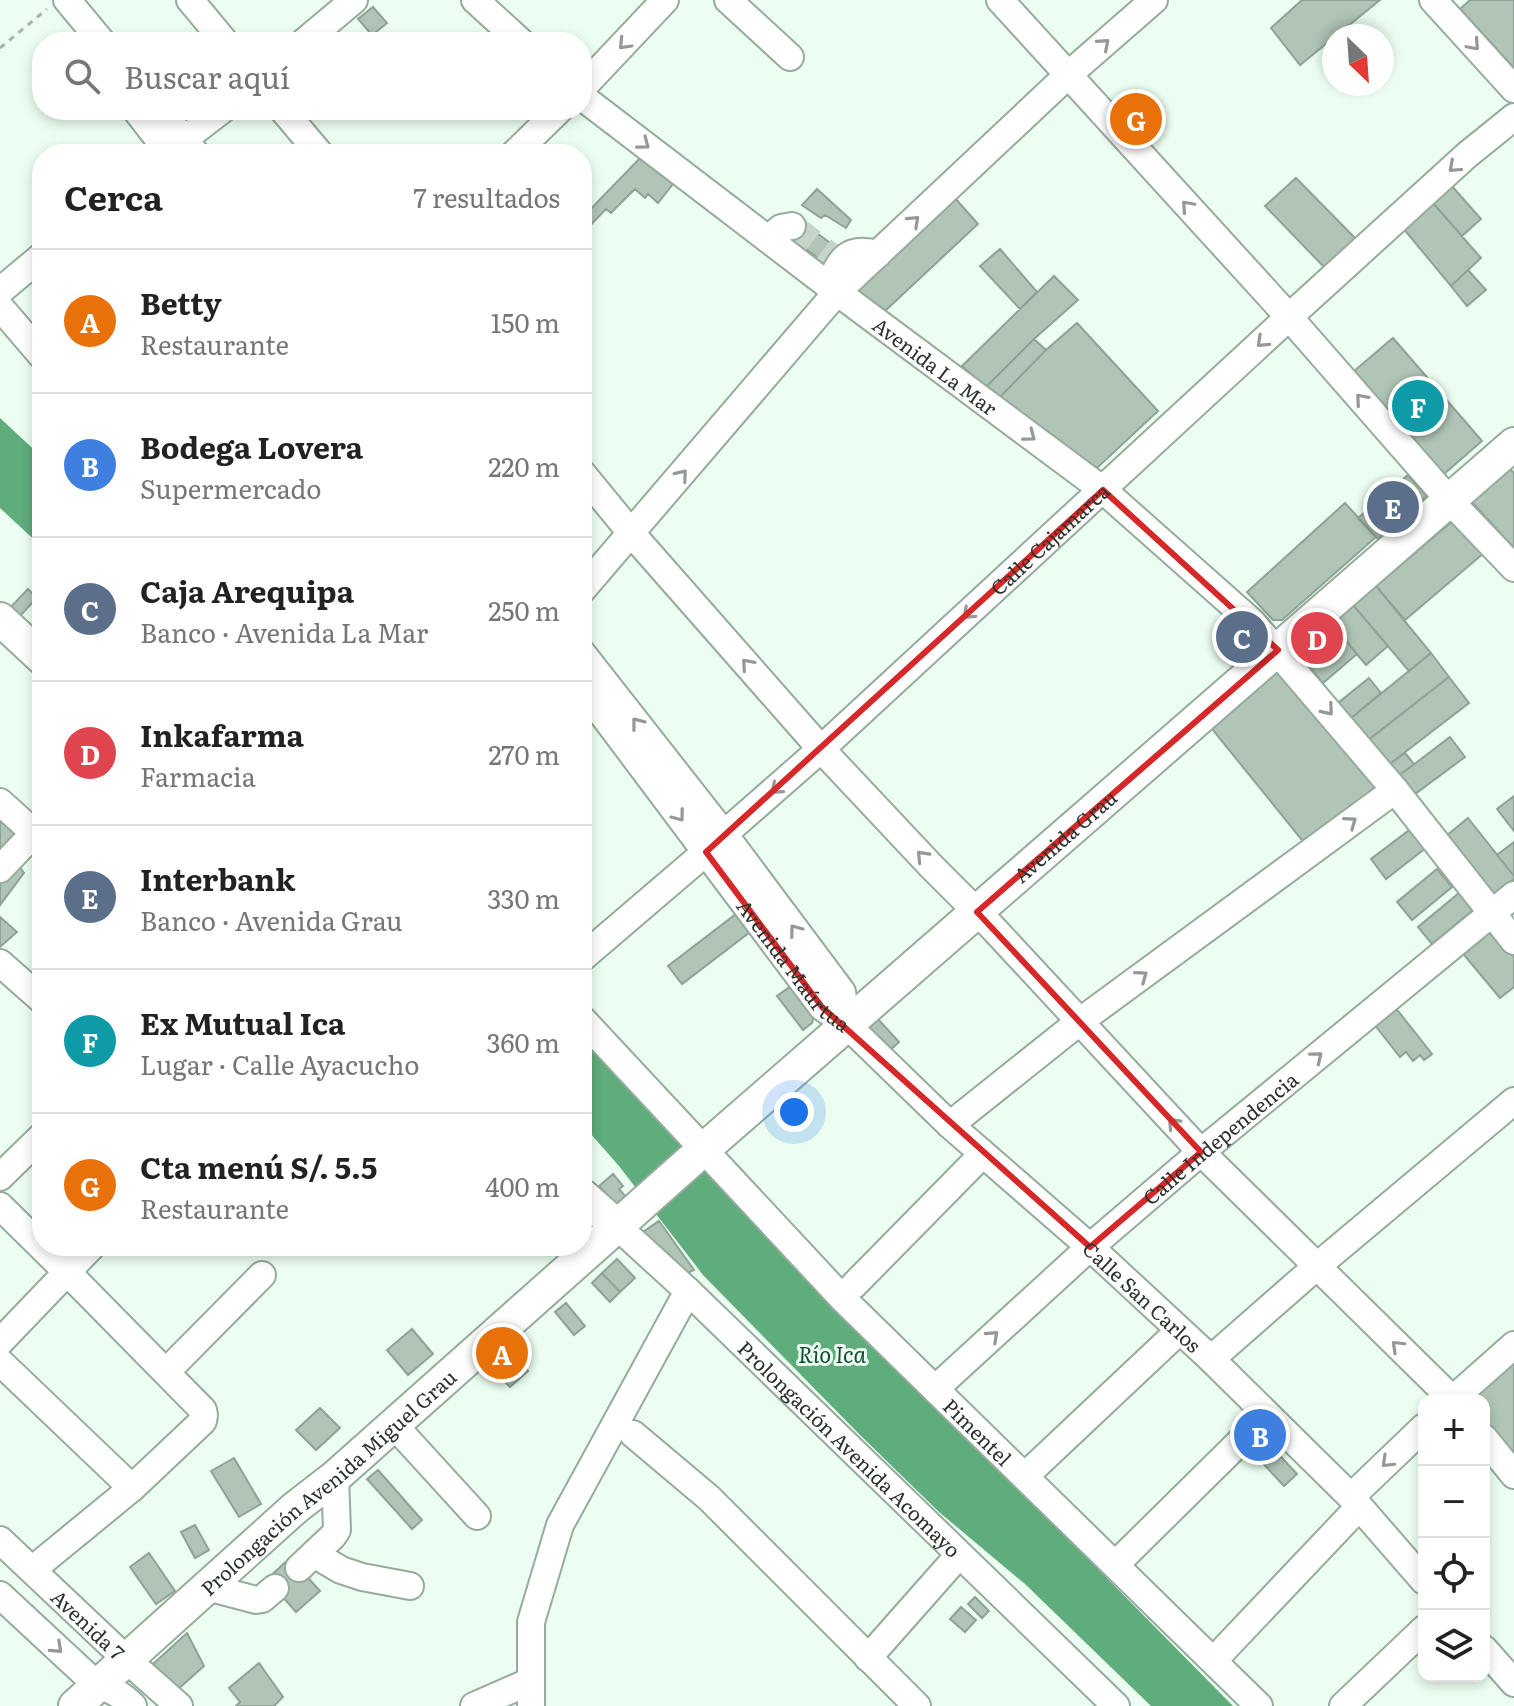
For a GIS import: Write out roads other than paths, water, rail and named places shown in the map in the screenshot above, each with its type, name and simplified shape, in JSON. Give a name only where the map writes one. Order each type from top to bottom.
[{"type":"main road","name":"Avenida Grau","points":[[627,1218],[1514,444]]},
{"type":"main road","points":[[0,619],[32,649]]},
{"type":"main road","name":"Prolongación Avenida Acomayo","points":[[592,1200],[627,1218]]},
{"type":"main road","name":"Prolongación Avenida Miguel Grau","points":[[592,1249],[627,1218]]},
{"type":"main road","name":"Prolongación Avenida Miguel Grau","points":[[86,1696],[295,1508],[335,1477],[584,1256]]},
{"type":"street","points":[[190,0],[217,32]]},
{"type":"street","points":[[316,32],[354,0]]},
{"type":"street","points":[[475,0],[510,32]]},
{"type":"street","points":[[592,77],[665,0]]},
{"type":"street","points":[[728,0],[790,57]]},
{"type":"street","points":[[1000,0],[1289,317],[1449,500],[1514,568]]},
{"type":"street","points":[[592,579],[632,534],[835,274],[878,254],[1068,75],[1154,0]]},
{"type":"street","points":[[1433,0],[1514,89]]},
{"type":"street","points":[[56,1],[76,32]]},
{"type":"street","points":[[56,1],[91,32]]},
{"type":"street","name":"Avenida La Mar","points":[[592,105],[768,239],[835,274],[1103,490],[1252,622],[1395,790],[1514,941]]},
{"type":"street","name":"Calle Cajamarca","points":[[592,949],[821,749],[1289,317],[1467,155],[1514,117]]},
{"type":"street","points":[[146,120],[171,144]]},
{"type":"street","points":[[164,120],[175,144]]},
{"type":"street","points":[[186,144],[211,120]]},
{"type":"street","points":[[291,120],[312,144]]},
{"type":"street","points":[[524,144],[549,120]]},
{"type":"street","points":[[768,239],[781,228],[792,226]]},
{"type":"street","points":[[1,303],[32,267]]},
{"type":"street","points":[[1,303],[32,285]]},
{"type":"street","points":[[1,303],[32,343]]},
{"type":"street","points":[[592,485],[821,749],[931,866],[1201,1152],[1447,1394]]},
{"type":"street","name":"Avenida Maúrtua","points":[[592,667],[715,843],[822,1007],[847,1025]]},
{"type":"street","name":"Avenida Maúrtua","points":[[592,699],[715,843]]},
{"type":"street","points":[[950,1125],[1079,1022],[1395,790]]},
{"type":"street","points":[[0,802],[32,827]]},
{"type":"street","points":[[0,869],[32,839]]},
{"type":"street","name":"Calle Independencia","points":[[935,1389],[1090,1247],[1201,1152],[1514,895]]},
{"type":"street","points":[[0,963],[32,991]]},
{"type":"street","name":"Calle San Carlos","points":[[847,1025],[950,1125],[1090,1247],[1211,1359],[1355,1502],[1418,1574]]},
{"type":"street","name":"Pimentel","points":[[592,1030],[700,1153],[842,1298],[1259,1706]]},
{"type":"street","points":[[1211,1359],[1514,1101]]},
{"type":"street","points":[[0,1177],[32,1146]]},
{"type":"street","points":[[854,1285],[982,1153]]},
{"type":"street","points":[[0,1206],[32,1238]]},
{"type":"street","name":"Prolongación Avenida Acomayo","points":[[627,1218],[688,1291],[1116,1706]]},
{"type":"street","points":[[32,1570],[132,1488],[203,1421],[204,1415],[203,1410],[51,1256]]},
{"type":"street","points":[[0,1342],[82,1256]]},
{"type":"street","points":[[166,1372],[262,1275]]},
{"type":"street","points":[[474,1706],[531,1693],[531,1622],[560,1525],[688,1291]]},
{"type":"street","points":[[1025,1476],[1179,1331]]},
{"type":"street","points":[[1460,1394],[1514,1345]]},
{"type":"street","points":[[0,1362],[132,1488]]},
{"type":"street","points":[[1115,1565],[1267,1415]]},
{"type":"street","points":[[393,1424],[477,1516]]},
{"type":"street","points":[[633,1434],[709,1498],[917,1706]]},
{"type":"street","points":[[1214,1660],[1418,1434]]},
{"type":"street","points":[[1490,1445],[1514,1475]]},
{"type":"street","points":[[335,1477],[337,1530],[307,1561],[362,1577],[410,1586]]},
{"type":"street","name":"Avenida 7","points":[[0,1540],[179,1706]]},
{"type":"street","points":[[868,1658],[959,1555]]},
{"type":"street","points":[[207,1587],[256,1600],[275,1588]]},
{"type":"street","name":"Avenida 7","points":[[0,1595],[86,1696],[112,1689],[133,1706]]},
{"type":"street","points":[[1343,1706],[1418,1635]]},
{"type":"street","points":[[1490,1656],[1514,1683]]},
{"type":"water","points":[[0,418],[32,448],[32,538],[0,508]]},
{"type":"water","name":"Río Ica","points":[[592,1047],[712,1178],[1233,1706],[1151,1706],[1025,1584],[939,1512],[859,1434],[703,1275],[592,1135]]},
{"type":"tunnel","points":[[792,226],[835,259]]},
{"type":"place","name":"Cta menú S/. 5.5","points":[[1136,119]]},
{"type":"place","name":"Ex Mutual Ica","points":[[1418,406]]},
{"type":"place","name":"Interbank","points":[[1393,507]]},
{"type":"place","name":"Caja Arequipa","points":[[1242,637]]},
{"type":"place","name":"Inkafarma","points":[[1317,638]]},
{"type":"place","name":"Betty","points":[[502,1353]]},
{"type":"place","name":"Bodega Lovera","points":[[1260,1435]]}]
